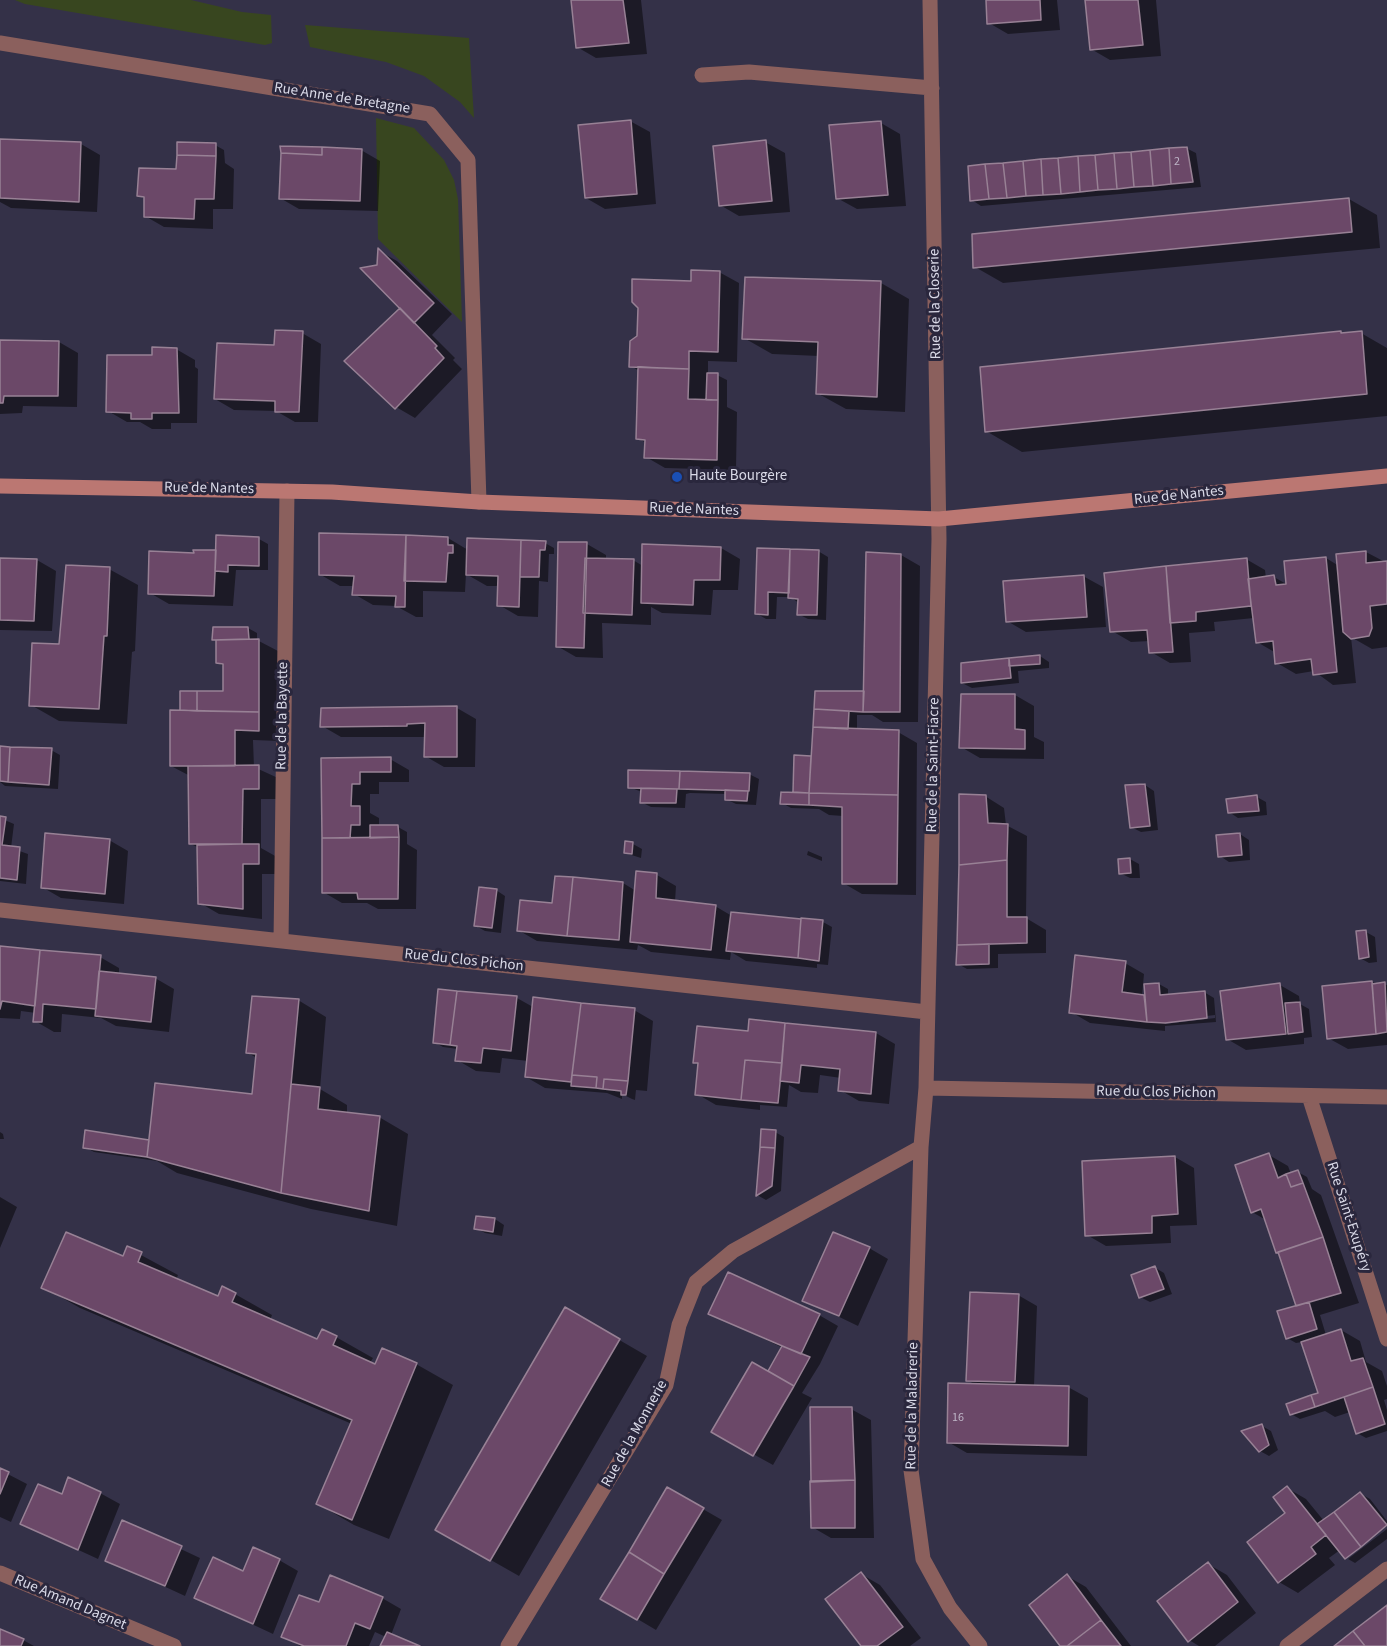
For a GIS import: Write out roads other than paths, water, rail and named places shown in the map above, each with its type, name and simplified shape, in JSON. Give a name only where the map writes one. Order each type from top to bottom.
[{"type":"main road","name":"Rue de Nantes","points":[[0,486],[287,491],[479,502],[939,519],[1387,476]]},
{"type":"street","name":"Rue de la Closerie","points":[[930,0],[939,519]]},
{"type":"street","name":"Rue Anne de Bretagne","points":[[0,43],[430,114],[468,160],[479,502]]},
{"type":"street","points":[[702,75],[748,72],[932,88]]},
{"type":"street","name":"Rue de la Bayette","points":[[281,941],[287,491]]},
{"type":"street","name":"Rue de la Saint-Fiacre","points":[[926,1088],[939,519]]},
{"type":"street","name":"Rue du Clos Pichon","points":[[0,910],[927,1012]]},
{"type":"street","name":"Rue du Clos Pichon","points":[[926,1088],[1387,1096]]},
{"type":"street","name":"Rue de la Maladrerie","points":[[926,1088],[921,1148],[911,1470],[923,1559],[950,1608],[980,1646]]},
{"type":"street","name":"Rue Saint-Exupéry","points":[[1309,1096],[1387,1339]]},
{"type":"street","name":"Rue de la Monnerie","points":[[508,1646],[666,1385],[679,1325],[696,1282],[733,1251],[921,1148]]},
{"type":"street","points":[[1287,1646],[1387,1569]]},
{"type":"street","name":"Rue Amand Dagnet","points":[[0,1573],[174,1646]]},
{"type":"place","name":"Haute Bourgère","points":[[677,477]]}]
